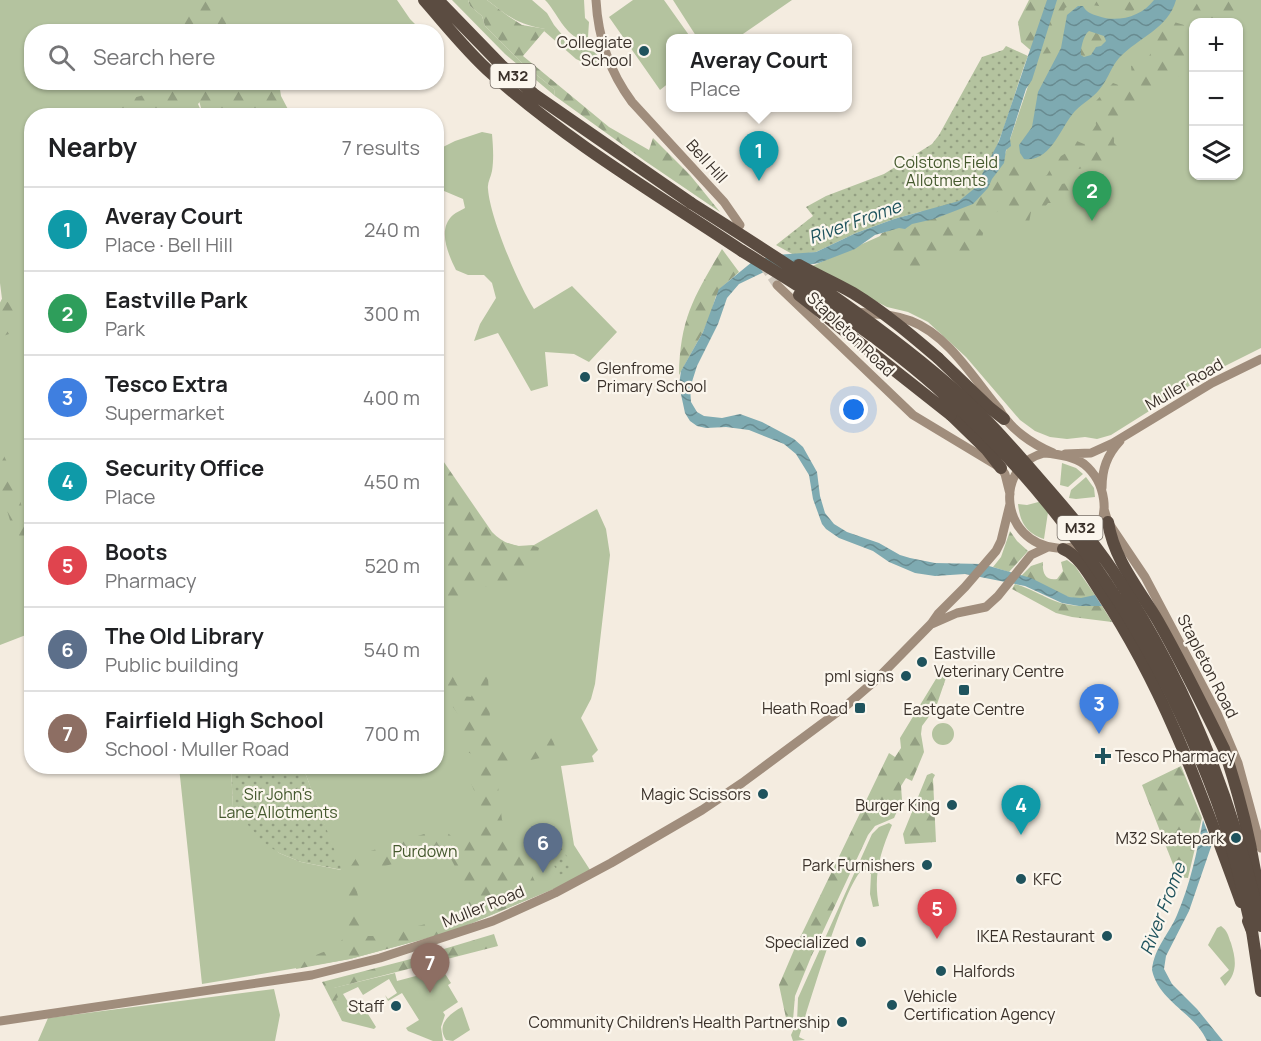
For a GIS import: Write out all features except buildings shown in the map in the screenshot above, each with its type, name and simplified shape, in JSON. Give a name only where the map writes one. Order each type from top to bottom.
[{"type":"highway","name":"M32","points":[[424,0],[462,45],[490,73],[527,104],[592,151],[688,208],[851,292],[908,332],[1004,419]]},
{"type":"highway","name":"M32","points":[[438,0],[493,57],[535,95],[688,208],[951,415],[987,450],[1001,468]]},
{"type":"highway","name":"M32","points":[[750,240],[902,346],[951,386],[1011,446],[1063,506],[1111,568],[1160,648],[1194,719],[1230,811],[1245,859],[1256,929],[1261,991]]},
{"type":"highway","name":"M32","points":[[742,251],[831,308],[894,353],[946,395],[1004,453],[1072,533],[1131,619],[1185,721],[1217,801],[1256,929]]},
{"type":"highway","name":"M32","points":[[1108,522],[1112,544],[1119,558],[1157,620],[1224,749],[1253,861],[1261,919]]},
{"type":"highway","name":"M32","points":[[1063,549],[1076,557],[1127,632],[1170,716],[1256,929]]},
{"type":"main road","name":"Bell Hill","points":[[596,0],[599,31],[619,84],[632,102],[691,165],[737,221]]},
{"type":"main road","name":"Stapleton Road","points":[[777,285],[913,415],[1001,468]]},
{"type":"main road","points":[[790,295],[840,311],[895,316],[936,335],[999,409],[1004,419],[1035,444],[1083,464],[1102,490],[1104,508],[1102,520],[1092,536],[1078,546],[1063,549],[1037,544],[1024,535],[1013,518],[1001,468]]},
{"type":"main road","points":[[836,341],[832,327],[840,311]]},
{"type":"main road","name":"Muller Road","points":[[1055,454],[1091,453],[1124,437],[1203,388],[1261,359]]},
{"type":"main road","name":"Muller Road","points":[[1102,490],[1105,464],[1124,437]]},
{"type":"main road","points":[[1010,499],[1015,477],[1024,464],[1037,455],[1055,454]]},
{"type":"main road","name":"Muller Road","points":[[0,1021],[312,975],[380,958],[493,921],[555,893],[627,855],[702,810],[814,731],[855,699],[931,624],[989,561],[1000,543],[1010,499]]},
{"type":"main road","name":"Stapleton Road","points":[[1104,508],[1108,522],[1145,578],[1217,713],[1238,763],[1261,848]]},
{"type":"main road","name":"Muller Road","points":[[931,624],[957,613],[986,607],[1002,591],[1030,555],[1048,547]]},
{"type":"green space","points":[[0,0],[397,0],[415,24],[24,24],[24,90],[209,90],[198,104],[200,108],[24,108],[24,636],[0,645],[0,303],[2,299],[0,283]]},
{"type":"green space","points":[[176,0],[223,0],[226,24],[181,24]]},
{"type":"green space","points":[[452,0],[468,0],[470,6],[482,16],[485,26],[523,64],[554,89],[555,96],[505,54]]},
{"type":"green space","points":[[468,0],[487,0],[522,25],[546,29],[523,56],[609,127],[649,150],[653,138],[690,175],[720,212],[555,96],[554,89],[523,64],[485,26],[482,16],[470,6]]},
{"type":"green space","points":[[487,0],[532,0],[547,13],[569,43],[577,48],[595,52],[603,63],[593,67],[576,59],[544,31],[545,29],[514,19]]},
{"type":"green space","points":[[545,0],[584,0],[585,18],[589,22],[588,37],[575,37],[569,32]]},
{"type":"green space","points":[[633,0],[664,0],[688,34],[666,34],[666,85],[660,90],[609,17]]},
{"type":"green space","points":[[673,0],[792,0],[743,34],[695,34]]},
{"type":"green space","points":[[1029,0],[1147,0],[1130,13],[1125,10],[1092,5],[1085,1],[1074,3],[1065,8],[1055,37],[1055,53],[1035,54],[1021,42],[1018,22]]},
{"type":"green space","points":[[1057,0],[1261,0],[1261,348],[1205,376],[1111,435],[1097,439],[1050,437],[1035,431],[1020,420],[966,357],[928,322],[908,312],[887,307],[810,267],[887,233],[1003,160]]},
{"type":"green space","points":[[1199,0],[1254,0],[1243,18],[1189,18],[1189,68],[1132,116],[1114,139],[1114,143],[1121,150],[1115,164],[1104,167],[1094,161],[1083,168],[1069,171],[1056,185],[1067,183],[1073,189],[1071,196],[1063,197],[1058,203],[1048,203],[1041,212],[1031,212],[1028,228],[1011,211],[984,216],[969,225],[979,228],[983,233],[982,241],[976,246],[975,251],[954,256],[943,238],[937,240],[942,251],[934,265],[909,276],[896,257],[882,249],[876,242],[882,233],[911,222],[1003,153],[1020,162],[1031,163],[1039,180],[1047,175],[1056,159],[1066,153],[1064,146],[1067,137],[1084,144],[1096,125],[1094,110],[1096,101],[1113,83],[1124,87],[1133,85],[1131,66],[1142,62],[1151,53],[1155,27],[1161,18],[1184,25]]},
{"type":"green space","points":[[1087,31],[1104,36],[1106,41],[1101,46],[1095,47],[1090,56],[1084,57],[1080,51]]},
{"type":"green space","name":"Colstons Field Allotments","points":[[1006,46],[1028,56],[993,155],[972,189],[959,201],[894,219],[856,233],[816,252],[794,255],[776,245],[813,216],[806,207],[826,196],[884,174],[932,144],[982,57],[1003,50]]},
{"type":"green space","points":[[161,90],[188,90],[189,95],[164,108],[122,108],[126,100]]},
{"type":"green space","points":[[196,90],[280,90],[287,108],[201,108]]},
{"type":"green space","points":[[482,132],[492,134],[493,166],[488,187],[490,201],[499,233],[534,309],[572,286],[617,332],[589,362],[574,354],[545,352],[548,386],[531,391],[498,333],[474,341],[480,324],[496,298],[492,283],[484,275],[468,275],[456,270],[446,242],[448,221],[454,214],[465,208],[463,199],[444,191],[444,146]]},
{"type":"green space","points":[[722,249],[739,272],[722,287],[716,296],[703,332],[679,375],[682,338],[690,309]]},
{"type":"green space","points":[[2,299],[15,306],[18,331],[0,337],[0,303]]},
{"type":"green space","points":[[0,448],[21,502],[24,516],[24,556],[21,538],[12,527],[3,497],[0,498]]},
{"type":"green space","points":[[444,462],[495,535],[511,545],[539,548],[529,570],[512,587],[498,583],[476,590],[462,597],[447,618],[444,634]]},
{"type":"green space","points":[[1062,463],[1076,468],[1083,474],[1068,487],[1060,485]]},
{"type":"green space","points":[[1086,477],[1094,488],[1095,497],[1069,498],[1071,490]]},
{"type":"green space","points":[[1050,499],[1044,539],[1033,534],[1025,526],[1018,504],[1027,505]]},
{"type":"green space","name":"Purdown","points":[[597,509],[606,529],[610,555],[595,684],[591,699],[581,718],[598,750],[592,756],[594,762],[561,766],[574,845],[592,873],[453,931],[350,959],[202,984],[180,774],[231,774],[233,808],[279,853],[301,862],[341,870],[306,774],[444,774],[444,575],[508,543],[518,546],[534,545]]},
{"type":"green space","points":[[1010,531],[1028,551],[1009,572],[993,567],[1001,557]]},
{"type":"green space","points":[[1067,560],[1075,566],[1095,595],[1085,598],[1066,596],[1021,576],[1031,566],[1043,562],[1045,575],[1050,579],[1057,579],[1063,571],[1061,562]]},
{"type":"green space","points":[[1015,584],[1061,603],[1102,606],[1112,622],[1056,613],[1012,589]]},
{"type":"green space","points":[[444,646],[447,666],[463,696],[471,697],[481,678],[488,676],[490,718],[503,747],[521,747],[551,738],[554,744],[555,752],[552,762],[545,757],[506,765],[499,769],[497,778],[502,820],[518,844],[536,884],[543,893],[453,931],[350,959],[296,969],[300,950],[312,957],[334,947],[343,939],[348,915],[341,882],[354,880],[368,936],[455,917],[460,900],[460,882],[445,850],[385,866],[362,869],[353,874],[351,866],[358,855],[443,828],[455,840],[473,834],[487,821],[471,783],[469,772],[478,756],[464,751],[463,721],[444,697]]},
{"type":"green space","points":[[942,669],[948,672],[936,707],[922,726],[924,752],[912,781],[906,778],[901,786],[902,800],[894,818],[875,826],[868,835],[795,996],[793,1020],[786,1018],[779,985],[794,950],[889,753],[895,757],[901,748],[900,738]]},
{"type":"green space","points":[[943,723],[951,726],[954,734],[951,742],[943,745],[935,742],[932,734],[935,726]]},
{"type":"green space","points":[[1181,766],[1202,818],[1188,878],[1178,877],[1142,785]]},
{"type":"green space","points":[[932,773],[935,775],[933,779],[936,842],[905,844],[903,834],[927,775]]},
{"type":"green space","name":"Sir John's Lane Allotments","points":[[231,774],[306,774],[342,870],[301,862],[279,853],[263,842],[233,808]]},
{"type":"green space","points":[[889,823],[892,825],[881,855],[877,875],[879,906],[873,907],[870,894],[871,874],[862,870],[846,898],[837,921],[799,1037],[805,1040],[793,1041],[791,1035],[797,1022],[798,998],[872,834],[879,827]]},
{"type":"green space","points":[[553,836],[575,868],[560,875],[551,861],[544,864],[537,848]]},
{"type":"green space","points":[[1221,926],[1228,936],[1235,960],[1234,971],[1225,986],[1220,978],[1229,970],[1208,945],[1217,928]]},
{"type":"green space","points":[[494,934],[498,946],[334,988],[338,997],[336,999],[343,1010],[338,1013],[322,982],[407,960]]},
{"type":"green space","points":[[442,969],[451,983],[448,985],[458,1002],[443,1012],[445,1015],[441,1027],[443,1041],[433,1041],[408,1031],[406,1028],[419,1020],[402,993],[388,1001],[385,995],[388,999],[397,993],[389,979],[363,995],[358,987],[343,994],[353,1010],[357,1008],[361,1015],[382,1002],[384,1004],[368,1014],[376,1027],[374,1029],[342,1021],[338,1013],[342,1010],[335,998],[333,988],[395,973],[397,981]]},
{"type":"green space","points":[[274,989],[280,1015],[275,1041],[38,1041],[48,1018]]},
{"type":"green space","points":[[462,1007],[470,1030],[453,1041],[446,1040],[442,1030],[445,1020]]},
{"type":"water","points":[[1047,0],[1057,0],[1032,80],[1026,89],[1010,139],[1011,146],[1006,150],[1004,163],[988,188],[973,204],[934,219],[912,224],[905,229],[899,228],[875,235],[855,249],[819,263],[764,272],[739,284],[727,298],[718,324],[697,366],[690,388],[691,402],[697,412],[704,416],[722,418],[740,414],[762,422],[794,439],[803,447],[817,472],[825,513],[834,524],[847,532],[879,543],[910,558],[935,563],[982,564],[1031,578],[1069,597],[1081,598],[1095,595],[1102,606],[1062,603],[1025,586],[965,574],[935,576],[915,573],[889,562],[873,551],[839,538],[822,524],[813,499],[809,475],[796,454],[784,444],[749,430],[697,426],[685,413],[679,385],[681,371],[703,332],[719,289],[752,262],[776,255],[816,252],[856,233],[894,219],[959,201],[975,188],[999,141]]},
{"type":"water","points":[[1154,0],[1176,0],[1172,10],[1160,26],[1119,58],[1099,90],[1075,111],[1048,150],[1033,159],[1024,159],[1019,145],[1032,127],[1038,92],[1061,48],[1067,15],[1078,6],[1083,6],[1095,15],[1113,19],[1128,17],[1149,6]],"holes":[[[1089,31],[1104,36],[1106,41],[1096,47],[1091,55],[1084,57],[1081,55],[1083,42]]]},
{"type":"water","points":[[1203,820],[1212,844],[1189,911],[1166,956],[1164,969],[1172,984],[1197,1009],[1223,1041],[1207,1041],[1194,1023],[1162,991],[1152,970],[1162,941],[1182,904],[1196,856]]},
{"type":"tunnel","points":[[764,266],[777,285]]},
{"type":"place","name":"Collegiate School","points":[[644,51]]},
{"type":"place","name":"Averay Court","points":[[759,181]]},
{"type":"place","name":"Eastville Park","points":[[1092,221]]},
{"type":"place","name":"Glenfrome Primary School","points":[[585,377]]},
{"type":"place","name":"Eastville Veterinary Centre","points":[[922,662]]},
{"type":"place","name":"pml signs","points":[[906,676]]},
{"type":"place","name":"Eastgate Centre","points":[[964,690]]},
{"type":"place","name":"Heath Road","points":[[860,708]]},
{"type":"place","name":"Tesco Extra","points":[[1099,734]]},
{"type":"place","name":"Tesco Pharmacy","points":[[1103,756]]},
{"type":"place","name":"Magic Scissors","points":[[763,794]]},
{"type":"place","name":"Burger King","points":[[952,805]]},
{"type":"place","name":"Security Office","points":[[1021,835]]},
{"type":"place","name":"M32 Skatepark","points":[[1236,838]]},
{"type":"place","name":"Park Furnishers","points":[[927,865]]},
{"type":"place","name":"The Old Library","points":[[543,873]]},
{"type":"place","name":"KFC","points":[[1021,879]]},
{"type":"place","name":"IKEA Restaurant","points":[[1107,936]]},
{"type":"place","name":"Boots","points":[[937,939]]},
{"type":"place","name":"Specialized","points":[[861,942]]},
{"type":"place","name":"Halfords","points":[[941,971]]},
{"type":"place","name":"Fairfield High School","points":[[430,993]]},
{"type":"place","name":"Vehicle Certification Agency","points":[[892,1005]]},
{"type":"place","name":"Staff","points":[[396,1006]]},
{"type":"place","name":"Community Children's Health Partnership","points":[[842,1022]]},
{"type":"water label","name":"River Frome","points":[[855,222]]},
{"type":"water label","name":"River Frome","points":[[1163,909]]}]
